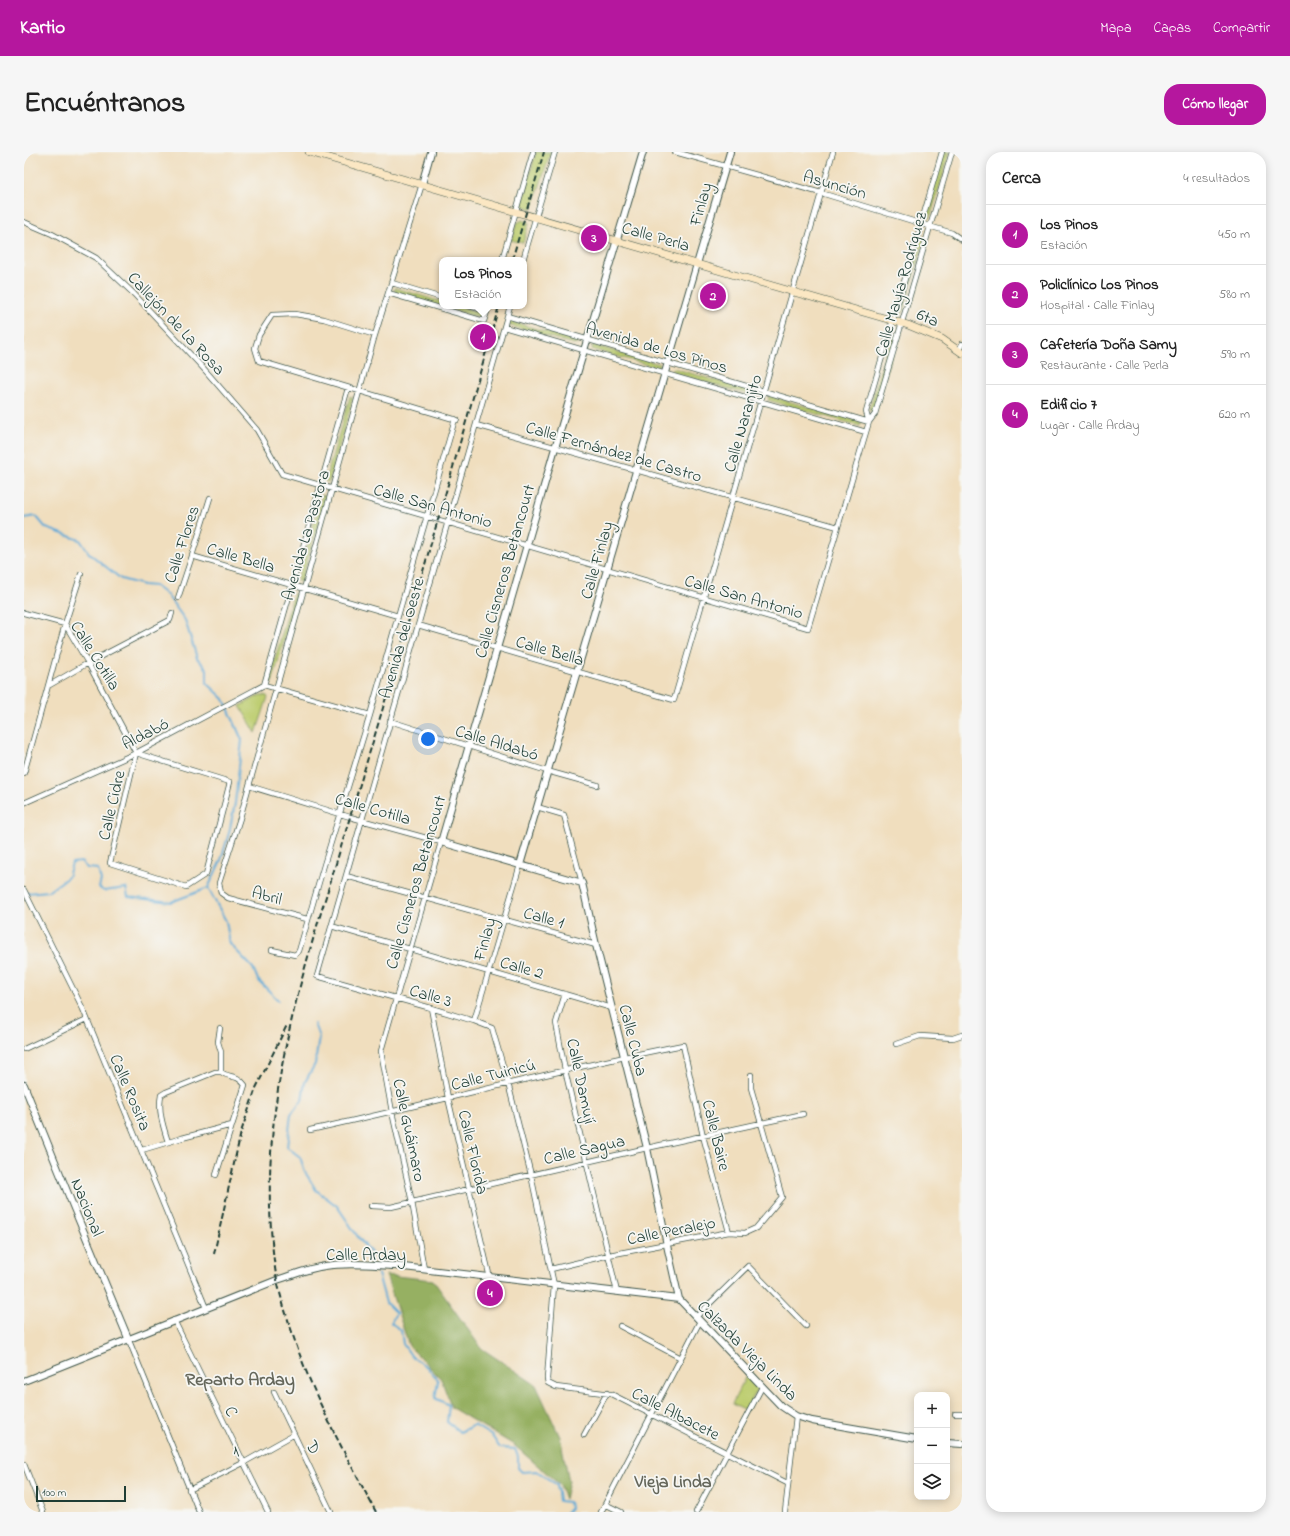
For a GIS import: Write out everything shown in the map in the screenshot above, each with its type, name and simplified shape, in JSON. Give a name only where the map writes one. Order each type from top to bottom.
[{"type":"main road","name":"Calle Perla","points":[[309,152],[902,323]]},
{"type":"main road","name":"6ta","points":[[902,323],[933,334],[961,349]]},
{"type":"street","points":[[422,184],[431,152]]},
{"type":"street","points":[[503,257],[533,152]]},
{"type":"street","points":[[524,257],[554,152]]},
{"type":"street","name":"Calle Cisneros Betancourt","points":[[396,998],[583,350],[643,152]]},
{"type":"street","name":"Asunción","points":[[675,152],[821,193],[952,233],[962,240]]},
{"type":"street","name":"Finlay","points":[[698,264],[730,152]]},
{"type":"street","name":"Calle Naranjito","points":[[674,700],[834,152]]},
{"type":"street","name":"Calle Mayía Rodríguez","points":[[869,422],[866,412],[942,152]]},
{"type":"street","name":"Calle Mayía Rodríguez","points":[[808,628],[869,422],[875,414],[952,152]]},
{"type":"street","name":"Avenida La Pastora","points":[[220,893],[219,883],[249,786],[359,391],[422,184]]},
{"type":"street","name":"Callejón de La Rosa","points":[[24,222],[52,234],[96,258],[134,294],[204,368],[258,430],[282,474]]},
{"type":"street","name":"Calle Finlay","points":[[520,865],[698,264]]},
{"type":"street","points":[[392,283],[439,297]]},
{"type":"street","points":[[388,293],[439,308]]},
{"type":"street","points":[[441,309],[484,322],[487,311],[480,309]]},
{"type":"street","name":"Avenida del Oeste","points":[[317,976],[509,309]]},
{"type":"street","points":[[359,391],[259,361],[255,348],[259,335],[272,315],[295,314],[324,319],[375,335]]},
{"type":"street","name":"Avenida de Los Pinos","points":[[507,316],[869,422]]},
{"type":"street","name":"Avenida de Los Pinos","points":[[504,328],[866,432]]},
{"type":"street","name":"Avenida La Pastora","points":[[264,685],[348,388]]},
{"type":"street","name":"Avenida del Oeste","points":[[272,950],[295,955],[299,951],[370,716],[426,516],[456,420],[359,391]]},
{"type":"street","name":"Calle Fernández de Castro","points":[[476,425],[838,527]]},
{"type":"street","name":"Calle San Antonio","points":[[282,474],[808,628]]},
{"type":"street","name":"Calle Flores","points":[[178,598],[210,498]]},
{"type":"street","name":"Calle Bella","points":[[192,556],[398,616]]},
{"type":"street","points":[[24,773],[65,624],[81,574]]},
{"type":"street","name":"Calle Cotilla","points":[[24,613],[65,624],[88,663],[136,753]]},
{"type":"street","points":[[48,686],[170,620],[172,613]]},
{"type":"street","name":"Calle Bella","points":[[418,625],[674,700]]},
{"type":"street","points":[[264,685],[370,716]]},
{"type":"street","name":"Aldabó","points":[[24,803],[136,753],[264,685]]},
{"type":"street","name":"Calle Aldabó","points":[[390,721],[469,747],[597,785]]},
{"type":"street","name":"Calle Cidre","points":[[136,753],[230,782],[206,874],[186,887],[110,863],[136,753]]},
{"type":"street","name":"Calle Cotilla","points":[[249,786],[340,814],[582,883]]},
{"type":"street","name":"Calle Cuba","points":[[537,807],[564,815],[647,1148],[666,1244],[679,1299]]},
{"type":"street","name":"Finlay","points":[[474,1021],[520,865]]},
{"type":"street","name":"Calle 1","points":[[346,876],[596,945]]},
{"type":"street","name":"Calle Rosita","points":[[24,890],[87,1020],[206,1308]]},
{"type":"street","name":"Abril","points":[[220,893],[228,898],[308,919]]},
{"type":"street","name":"Calle 2","points":[[331,926],[612,1008]]},
{"type":"street","name":"Calle 3","points":[[317,976],[431,1008],[492,1028],[508,1083]]},
{"type":"street","name":"Calle Damují","points":[[565,994],[556,1023],[586,1163],[617,1292]]},
{"type":"street","name":"Calle Guáimaro","points":[[396,998],[381,1051],[424,1269]]},
{"type":"street","name":"Calle Florida","points":[[431,1008],[448,1098],[490,1278]]},
{"type":"street","points":[[24,1049],[87,1020]]},
{"type":"street","points":[[220,1028],[218,1042],[221,1052],[222,1072]]},
{"type":"street","points":[[896,1044],[920,1036],[953,1038],[962,1035]]},
{"type":"street","name":"Calle Tuinicú","points":[[310,1130],[392,1112],[624,1056],[683,1045]]},
{"type":"street","name":"Calle Baire","points":[[683,1045],[703,1136],[728,1232]]},
{"type":"street","points":[[168,1142],[161,1121],[161,1095],[215,1072],[222,1072],[238,1077],[245,1085],[216,1176]]},
{"type":"street","points":[[751,1075],[751,1088],[760,1123]]},
{"type":"street","points":[[508,1083],[531,1175],[554,1285]]},
{"type":"street","name":"Nacional","points":[[24,1085],[72,1206],[128,1338]]},
{"type":"street","name":"Calle Sagua","points":[[371,1206],[391,1207],[803,1114]]},
{"type":"street","name":"Calle Peralejo","points":[[551,1269],[609,1255],[728,1232],[745,1233],[756,1228],[782,1197],[760,1123]]},
{"type":"street","points":[[142,1150],[232,1125]]},
{"type":"street","name":"Calle Arday","points":[[24,1381],[128,1338],[277,1280],[326,1266],[363,1265],[424,1269],[490,1278],[658,1295],[679,1299]]},
{"type":"street","points":[[601,1512],[681,1358],[698,1319],[748,1266],[806,1326]]},
{"type":"street","name":"Calle Albacete","points":[[554,1285],[547,1379],[548,1383],[556,1387],[607,1393],[787,1483]]},
{"type":"street","name":"Calzada Vieja Linda","points":[[679,1299],[781,1406],[796,1416],[812,1421],[914,1438]]},
{"type":"street","name":"C","points":[[174,1320],[268,1512]]},
{"type":"street","points":[[620,1326],[681,1358]]},
{"type":"street","points":[[128,1338],[199,1512]]},
{"type":"street","points":[[696,1512],[762,1386]]},
{"type":"street","name":"D","points":[[274,1392],[331,1512]]},
{"type":"street","points":[[584,1435],[607,1393]]},
{"type":"street","points":[[955,1414],[962,1414]]},
{"type":"street","points":[[785,1512],[787,1483],[796,1416]]},
{"type":"street","name":"1","points":[[189,1490],[243,1463],[293,1434]]},
{"type":"street","points":[[950,1443],[962,1444]]},
{"type":"street","points":[[24,1464],[43,1512]]},
{"type":"street","points":[[605,1504],[621,1512]]},
{"type":"green space","points":[[536,152],[551,152],[532,209],[523,206],[522,203]]},
{"type":"green space","points":[[944,152],[950,152],[930,218],[925,216]]},
{"type":"green space","points":[[522,220],[529,223],[523,243],[511,240],[517,223]]},
{"type":"green space","points":[[920,236],[925,237],[903,313],[898,312]]},
{"type":"green space","points":[[395,288],[439,301],[439,306],[394,292]]},
{"type":"green space","points":[[450,309],[465,309],[482,314],[480,318]]},
{"type":"green space","points":[[509,321],[578,341],[577,345],[508,325]]},
{"type":"green space","points":[[891,334],[897,336],[874,412],[869,410]]},
{"type":"green space","points":[[593,345],[659,364],[658,368],[592,349]]},
{"type":"green space","points":[[673,368],[758,393],[757,397],[672,372]]},
{"type":"green space","points":[[350,396],[353,398],[329,482],[325,481]]},
{"type":"green space","points":[[769,396],[861,422],[860,426],[768,400]]},
{"type":"green space","points":[[322,495],[326,496],[301,582],[297,581]]},
{"type":"green space","points":[[294,593],[297,595],[272,683],[268,682]]},
{"type":"green space","points":[[260,695],[266,695],[268,697],[256,733],[240,706]]},
{"type":"green space","points":[[386,1275],[433,1280],[481,1348],[536,1385],[560,1437],[569,1481],[565,1499],[560,1485],[514,1445],[452,1408],[441,1379],[409,1346]]},
{"type":"green space","points":[[747,1374],[759,1386],[746,1411],[732,1404]]},
{"type":"waterway","points":[[24,518],[36,516],[46,528],[80,540],[89,553],[121,579],[143,585],[155,586],[167,595],[185,620],[197,658],[207,669],[207,683],[224,699],[242,740],[235,803],[229,833],[221,860],[208,888],[171,902],[128,897],[126,888],[104,891],[99,888],[101,880],[98,869],[87,868],[81,862],[72,863],[68,877],[49,891],[27,893]]},
{"type":"waterway","points":[[208,888],[226,921],[230,944],[253,968],[258,980],[279,1001]]},
{"type":"waterway","points":[[314,1024],[319,1037],[315,1064],[305,1082],[302,1100],[291,1114],[287,1147],[300,1157],[305,1172],[316,1190],[337,1206],[371,1253]]},
{"type":"waterway","points":[[378,1274],[386,1303],[396,1313],[391,1323],[401,1330],[403,1344],[412,1357],[427,1367],[438,1381],[435,1398],[449,1405],[447,1422],[460,1432],[474,1425],[492,1436],[500,1448],[515,1449],[518,1457],[518,1468],[522,1472],[537,1471],[557,1485],[559,1501],[569,1502],[570,1508],[566,1512]]},
{"type":"railway","points":[[513,257],[544,152]]},
{"type":"railway","points":[[376,1512],[340,1445],[308,1376],[286,1314],[280,1291],[275,1268],[270,1217],[270,1167],[274,1118],[281,1069],[291,1021],[317,925],[406,630],[498,309]]},
{"type":"railway","points":[[214,1254],[241,1132],[256,1088],[287,1025]]},
{"type":"place","name":"Cafetería Doña Samy","points":[[594,238]]},
{"type":"place","name":"Policlínico Los Pinos","points":[[713,296]]},
{"type":"place","name":"Los Pinos","points":[[483,337]]},
{"type":"place","name":"Edificio 7","points":[[490,1293]]},
{"type":"district","name":"Reparto Arday","points":[[240,1379]]},
{"type":"district","name":"Vieja Linda","points":[[673,1481]]}]
